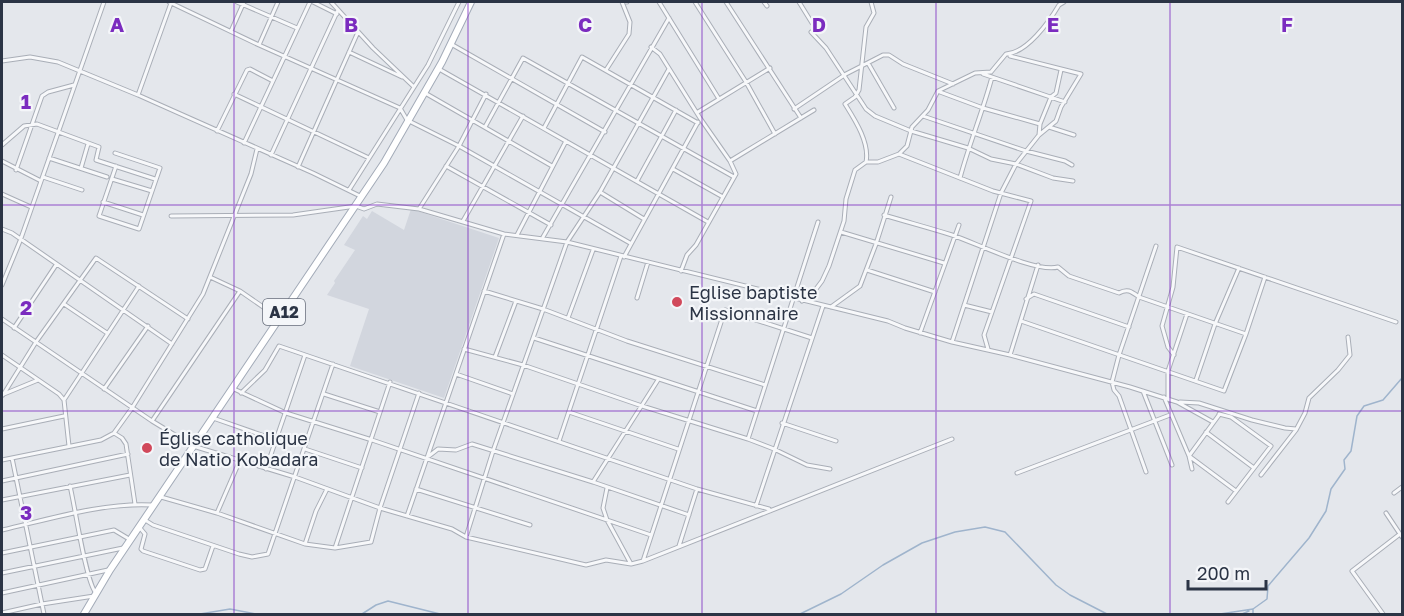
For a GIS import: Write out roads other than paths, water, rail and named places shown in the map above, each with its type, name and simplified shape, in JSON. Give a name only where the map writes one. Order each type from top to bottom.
[{"type":"main road","name":"A12","points":[[84,615],[110,570],[153,505],[356,206],[409,122],[439,69],[471,2]]},
{"type":"street","points":[[2,285],[20,241],[78,70],[104,2]]},
{"type":"street","points":[[138,95],[171,2],[259,45],[400,108],[409,122],[459,146],[630,243]]},
{"type":"street","points":[[237,2],[244,3],[297,28]]},
{"type":"street","points":[[259,45],[278,2]]},
{"type":"street","points":[[244,143],[311,2],[338,12]]},
{"type":"street","points":[[331,2],[338,12],[414,87]]},
{"type":"street","points":[[349,190],[428,65],[459,2]]},
{"type":"street","points":[[606,70],[628,34],[630,22],[621,2],[627,2]]},
{"type":"street","points":[[659,2],[719,99]]},
{"type":"street","points":[[695,2],[746,82],[775,134]]},
{"type":"street","points":[[726,2],[801,118]]},
{"type":"street","points":[[764,2],[767,6]]},
{"type":"street","points":[[799,2],[812,23]]},
{"type":"street","points":[[866,162],[867,149],[857,123],[845,104],[858,95],[866,27],[874,13],[871,2]]},
{"type":"street","points":[[1006,54],[1013,54],[1037,35],[1059,5],[1064,2]]},
{"type":"street","points":[[231,31],[244,3]]},
{"type":"street","points":[[271,155],[310,67],[338,12]]},
{"type":"street","points":[[543,237],[669,18]]},
{"type":"street","points":[[298,167],[358,32]]},
{"type":"street","points":[[811,32],[826,48],[866,109],[875,117],[911,131],[968,148],[991,159],[1016,164],[1053,178],[1073,181]]},
{"type":"street","points":[[452,44],[605,132]]},
{"type":"street","points":[[651,47],[660,54],[730,161],[736,174],[696,245],[687,255],[681,271]]},
{"type":"street","points":[[349,52],[405,78]]},
{"type":"street","points":[[794,109],[844,75],[883,54],[953,84]]},
{"type":"street","points":[[952,342],[1001,193],[1016,164],[1039,135],[1056,121],[1081,74],[1006,54]]},
{"type":"street","points":[[802,301],[813,293],[822,281],[841,232],[846,199],[855,170],[866,162],[878,162],[899,154],[907,146],[912,127],[923,116],[938,92],[975,73],[991,72],[1006,54]]},
{"type":"street","points":[[2,61],[30,57],[42,58],[78,70],[361,197]]},
{"type":"street","points":[[544,128],[582,57],[698,123]]},
{"type":"street","points":[[485,127],[523,58],[734,177]]},
{"type":"street","points":[[868,63],[894,108]]},
{"type":"street","points":[[698,112],[770,68]]},
{"type":"street","points":[[217,131],[234,94],[249,69],[273,81]]},
{"type":"street","points":[[439,69],[708,222]]},
{"type":"street","points":[[466,537],[493,451],[567,242],[600,192],[669,69]]},
{"type":"street","points":[[1039,135],[1040,124],[1051,97],[1056,93],[1061,70]]},
{"type":"street","points":[[981,73],[1065,102]]},
{"type":"street","points":[[960,178],[992,77]]},
{"type":"street","points":[[16,170],[42,96],[48,92],[74,85]]},
{"type":"street","points":[[938,92],[1040,124]]},
{"type":"street","points":[[425,93],[552,166]]},
{"type":"street","points":[[234,94],[369,158]]},
{"type":"street","points":[[419,209],[459,146],[486,94]]},
{"type":"street","points":[[637,181],[676,110]]},
{"type":"street","points":[[730,161],[814,110]]},
{"type":"street","points":[[463,221],[523,116]]},
{"type":"street","points":[[923,116],[1072,165]]},
{"type":"street","points":[[559,441],[622,256],[700,118]]},
{"type":"street","points":[[2,144],[24,126],[34,124],[99,148],[96,160],[156,179]]},
{"type":"street","points":[[1049,127],[1074,135]]},
{"type":"street","points":[[517,235],[566,141]]},
{"type":"street","points":[[81,168],[89,143]]},
{"type":"street","points":[[2,460],[101,440],[114,433],[203,294],[251,174],[257,149]]},
{"type":"street","points":[[115,153],[160,168],[139,229],[99,216],[116,166]]},
{"type":"street","points":[[899,154],[1001,193],[1031,201],[984,335],[988,349]]},
{"type":"street","points":[[49,158],[107,177]]},
{"type":"street","points":[[2,161],[16,170],[82,190]]},
{"type":"street","points":[[446,166],[551,225]]},
{"type":"street","points":[[673,169],[723,197]]},
{"type":"street","points":[[112,178],[152,191]]},
{"type":"street","points":[[600,192],[644,219]]},
{"type":"street","points":[[2,194],[31,207]]},
{"type":"street","points":[[831,307],[860,286],[891,197]]},
{"type":"street","points":[[103,202],[143,215]]},
{"type":"street","points":[[171,216],[293,214],[356,206],[364,209],[377,204],[419,209],[504,234],[543,237],[567,242],[888,321],[952,342],[988,349],[1166,398],[1214,422]]},
{"type":"street","points":[[884,215],[954,236],[1011,258],[1050,269],[1058,267],[1069,276],[1119,292],[1130,290],[1139,297],[1246,334]]},
{"type":"street","points":[[748,439],[818,222]]},
{"type":"street","points":[[920,333],[959,225]]},
{"type":"street","points":[[2,229],[12,233],[20,241],[124,309],[172,344]]},
{"type":"street","points":[[841,232],[944,263]]},
{"type":"street","points":[[407,516],[504,234]]},
{"type":"street","points":[[1146,472],[1119,396],[1113,390],[1112,382],[1156,246]]},
{"type":"street","points":[[1173,355],[1168,347],[1162,326],[1166,306],[1171,298],[1177,247],[1396,322]]},
{"type":"street","points":[[568,318],[593,249]]},
{"type":"street","points":[[2,395],[36,342],[96,258],[188,319]]},
{"type":"street","points":[[637,298],[648,262]]},
{"type":"street","points":[[14,327],[56,265]]},
{"type":"street","points":[[1010,355],[1038,265]]},
{"type":"street","points":[[1196,380],[1215,324],[1239,268]]},
{"type":"street","points":[[867,270],[935,292]]},
{"type":"street","points":[[1021,321],[1224,391],[1265,276]]},
{"type":"street","points":[[210,277],[240,291],[279,318]]},
{"type":"street","points":[[64,400],[139,286]]},
{"type":"street","points":[[152,422],[240,291]]},
{"type":"street","points":[[484,291],[543,309],[627,341],[765,385]]},
{"type":"street","points":[[1026,299],[1034,294],[1129,327]]},
{"type":"street","points":[[495,357],[516,301]]},
{"type":"street","points":[[64,304],[107,333]]},
{"type":"street","points":[[964,305],[992,312]]},
{"type":"street","points":[[756,506],[823,306]]},
{"type":"street","points":[[287,307],[301,313]]},
{"type":"street","points":[[643,561],[725,310],[812,338]]},
{"type":"street","points":[[1187,314],[1168,371],[1166,398],[1170,415],[1189,456],[1192,469]]},
{"type":"street","points":[[2,319],[152,422],[193,446],[296,477],[380,508],[452,529],[466,537],[586,565],[606,560],[631,564],[643,561],[952,439]]},
{"type":"street","points":[[104,389],[148,326]]},
{"type":"street","points":[[1261,475],[1291,438],[1305,413],[1308,398],[1338,370],[1350,355],[1348,337]]},
{"type":"street","points":[[533,338],[757,411]]},
{"type":"street","points":[[242,393],[265,370],[279,346],[390,382],[697,489],[770,509]]},
{"type":"street","points":[[464,349],[524,365],[642,406],[748,439],[807,465],[830,469]]},
{"type":"street","points":[[2,355],[59,394],[64,400],[69,446]]},
{"type":"street","points":[[266,469],[305,355]]},
{"type":"street","points":[[144,519],[153,525],[239,554],[252,557],[268,554],[333,364]]},
{"type":"street","points":[[456,374],[513,394]]},
{"type":"street","points":[[2,395],[38,380]]},
{"type":"street","points":[[593,482],[658,380]]},
{"type":"street","points":[[335,548],[390,382]]},
{"type":"street","points":[[232,388],[286,413],[427,458],[651,535]]},
{"type":"street","points":[[1143,391],[1172,465]]},
{"type":"street","points":[[159,497],[217,513],[305,544],[335,548],[371,542],[380,508],[420,393]]},
{"type":"street","points":[[324,394],[380,412]]},
{"type":"street","points":[[1177,402],[1199,403],[1221,412],[1271,446],[1228,502]]},
{"type":"street","points":[[569,412],[679,449]]},
{"type":"street","points":[[1221,412],[1296,429]]},
{"type":"street","points":[[1189,456],[1221,412]]},
{"type":"street","points":[[1017,473],[1170,415]]},
{"type":"street","points":[[2,429],[65,416]]},
{"type":"street","points":[[212,418],[276,440]]},
{"type":"street","points":[[782,423],[836,441]]},
{"type":"street","points":[[1206,432],[1254,468]]},
{"type":"street","points":[[114,433],[126,444],[135,504]]},
{"type":"street","points":[[427,458],[438,448],[456,450],[468,445],[593,482],[689,515]]},
{"type":"street","points":[[305,449],[362,468]]},
{"type":"street","points":[[2,481],[128,454]]},
{"type":"street","points":[[1189,456],[1236,491]]},
{"type":"street","points":[[12,458],[44,615]]},
{"type":"street","points":[[217,513],[240,460]]},
{"type":"street","points":[[2,500],[130,475]]},
{"type":"street","points":[[2,614],[95,595],[88,574],[70,486]]},
{"type":"street","points":[[1394,493],[1402,487]]},
{"type":"street","points":[[607,488],[603,508],[631,564]]},
{"type":"street","points":[[305,544],[327,489]]},
{"type":"street","points":[[416,489],[530,525]]},
{"type":"street","points":[[679,546],[697,489]]},
{"type":"street","points":[[2,530],[135,504],[153,505]]},
{"type":"street","points":[[1383,615],[1352,571],[1401,536],[1386,513]]},
{"type":"street","points":[[1396,529],[1402,524]]},
{"type":"street","points":[[139,527],[145,534],[141,549],[143,551],[200,570],[205,569],[208,565],[213,545]]},
{"type":"street","points":[[2,553],[114,530],[130,540]]},
{"type":"street","points":[[2,573],[125,548]]},
{"type":"street","points":[[2,593],[110,570]]},
{"type":"waterway","points":[[1220,614],[1253,609],[1267,599],[1268,586],[1309,538],[1326,511],[1331,489],[1345,469],[1344,460],[1351,451],[1357,416],[1364,406],[1383,400],[1402,378]]},
{"type":"waterway","points":[[800,614],[841,594],[883,565],[922,543],[955,532],[985,527],[1005,532],[1056,585],[1107,614]]},
{"type":"waterway","points":[[362,614],[388,601],[440,614]]},
{"type":"waterway","points":[[200,614],[230,609],[256,614]]},
{"type":"waterway","points":[[1253,609],[1253,614]]},
{"type":"waterway","points":[[1242,614],[1249,611]]},
{"type":"place","name":"Eglise baptiste Missionnaire","points":[[677,302]]},
{"type":"place","name":"Église catholique de Natio Kobadara","points":[[147,448]]}]
